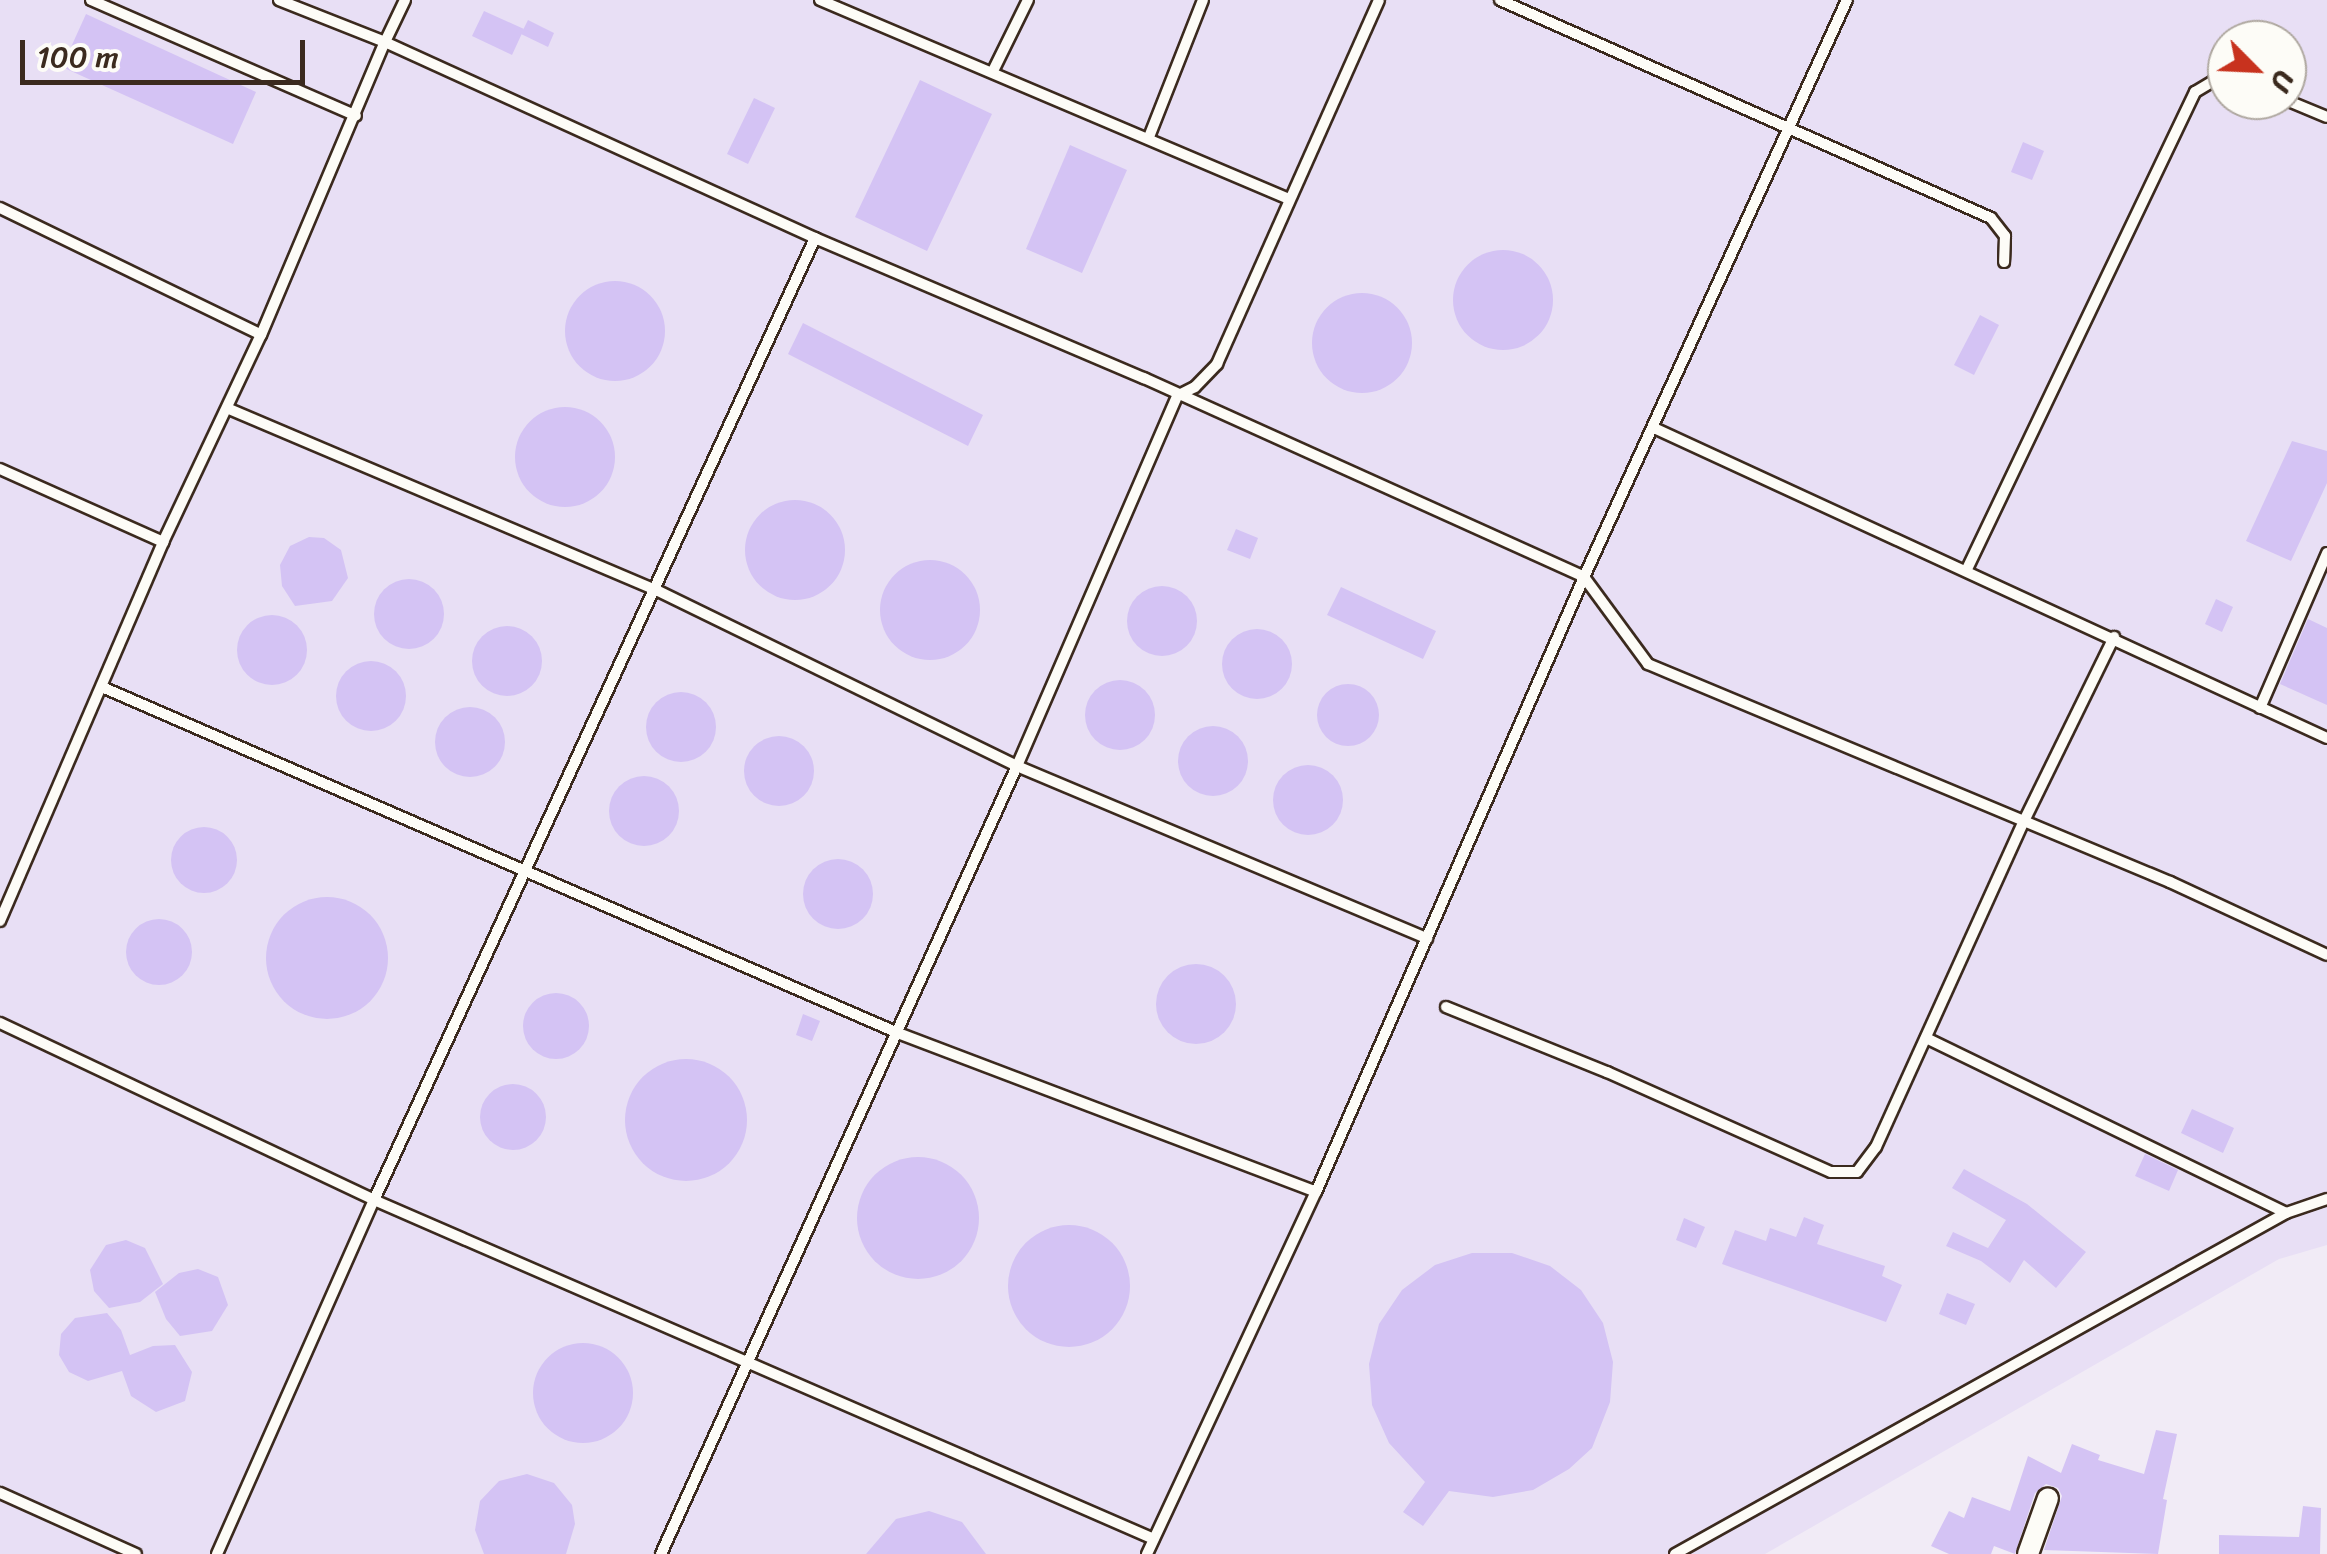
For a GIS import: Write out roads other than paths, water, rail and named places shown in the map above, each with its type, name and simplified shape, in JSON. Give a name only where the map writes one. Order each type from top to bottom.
[{"type":"street","points":[[2028,1554],[2048,1498]]},
{"type":"lane","points":[[92,0],[356,116]]},
{"type":"lane","points":[[278,0],[385,42],[815,238],[1584,577],[1648,664],[2170,882],[2327,955]]},
{"type":"lane","points":[[0,920],[405,0]]},
{"type":"lane","points":[[994,72],[1028,0]]},
{"type":"lane","points":[[1150,137],[1203,0]]},
{"type":"lane","points":[[661,1554],[898,1033],[1178,396],[1195,387],[1216,364],[1379,0]]},
{"type":"lane","points":[[1500,0],[1990,218],[2006,236],[2004,262]]},
{"type":"lane","points":[[1147,1554],[1316,1192],[1584,577],[1847,0]]},
{"type":"lane","points":[[827,1],[1289,199]]},
{"type":"lane","points":[[1967,569],[2195,92],[2207,85]]},
{"type":"lane","points":[[0,208],[261,334]]},
{"type":"lane","points":[[218,1554],[374,1200],[815,238]]},
{"type":"lane","points":[[226,408],[654,590],[1017,766],[1427,938]]},
{"type":"lane","points":[[1654,428],[2327,738]]},
{"type":"lane","points":[[0,469],[164,542]]},
{"type":"lane","points":[[2260,708],[2327,553]]},
{"type":"lane","points":[[1446,1006],[1607,1072],[1831,1172],[1857,1172],[1876,1147],[2024,821],[2114,637]]},
{"type":"lane","points":[[102,687],[898,1033],[1316,1192]]},
{"type":"lane","points":[[0,1023],[374,1200],[1154,1539]]},
{"type":"lane","points":[[1926,1038],[2286,1214]]},
{"type":"lane","points":[[1676,1554],[2286,1214],[2327,1199]]},
{"type":"lane","points":[[0,1493],[136,1554]]}]
